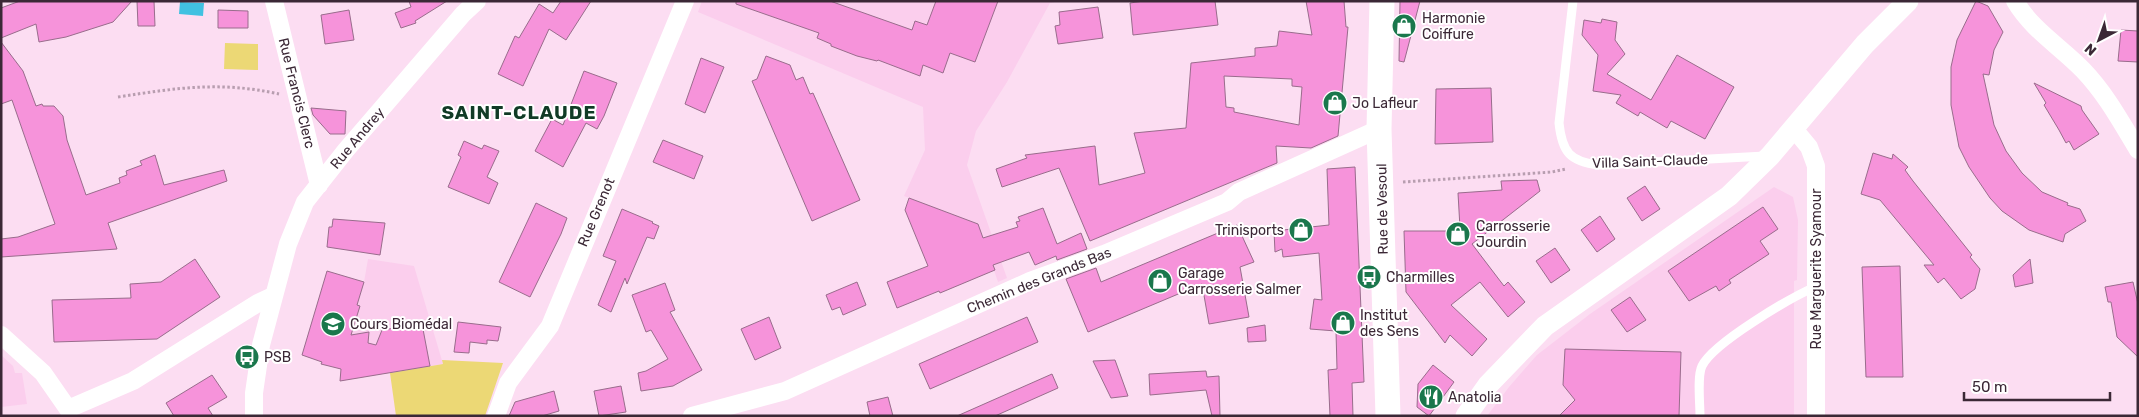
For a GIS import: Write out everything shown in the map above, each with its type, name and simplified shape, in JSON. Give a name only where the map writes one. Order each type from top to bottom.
[{"type":"main road","name":"Rue de Vesoul","points":[[1382,1],[1379,129],[1388,416]]},
{"type":"street","name":"Rue Francis Clerc","points":[[274,1],[320,185]]},
{"type":"street","name":"Rue Andrey","points":[[254,416],[257,364],[273,296],[299,214],[305,202],[346,150],[463,14],[477,1]]},
{"type":"street","name":"Rue Grenot","points":[[496,416],[508,384],[550,326],[685,1]]},
{"type":"street","points":[[1466,416],[1488,385],[1545,326],[1729,196],[1770,156],[1865,44],[1908,1]]},
{"type":"street","points":[[2015,1],[2020,10],[2082,70],[2108,100],[2138,150]]},
{"type":"street","name":"Chemin des Grands Bas","points":[[692,416],[727,412],[785,391],[1024,284],[1104,254],[1227,202],[1239,192],[1379,129]]},
{"type":"street","name":"Rue Marguerite Syamour","points":[[1794,129],[1809,147],[1816,166],[1816,416]]},
{"type":"street","points":[[1,335],[43,373],[67,413],[133,381],[258,303],[273,296]]},
{"type":"lane","name":"Villa Saint-Claude","points":[[1573,1],[1559,123],[1560,139],[1567,152],[1582,163],[1599,165],[1770,156]]},
{"type":"lane","points":[[1700,416],[1701,368],[1708,356],[1723,343],[1797,295],[1815,286]]},
{"type":"path","points":[[118,97],[178,88],[225,86],[298,98]]},
{"type":"path","points":[[1397,182],[1552,172],[1582,163]]},
{"type":"shaded area","points":[[702,1],[1059,1],[1050,3],[1007,82],[976,131],[967,165],[1007,278],[998,282],[978,224],[904,196],[925,150],[923,107],[698,12]]},
{"type":"shaded area","points":[[225,43],[258,44],[258,70],[224,69]]},
{"type":"shaded area","points":[[1774,187],[1793,197],[1798,220],[1797,280],[1794,281],[1794,416],[1487,416],[1537,355],[1590,314]]},
{"type":"shaded area","points":[[368,259],[414,266],[443,364],[340,381],[341,368],[360,306],[357,305]]},
{"type":"shaded area","points":[[1,355],[13,366],[15,373],[22,373],[27,404],[1,407]]},
{"type":"shaded area","points":[[442,360],[503,363],[485,416],[396,416],[390,373],[443,364]]},
{"type":"water","points":[[180,2],[204,3],[203,16],[179,14]]},
{"type":"building","points":[[20,1],[132,1],[113,22],[66,37],[39,42],[36,24],[1,38],[1,8]]},
{"type":"building","points":[[137,1],[154,1],[155,26],[138,26]]},
{"type":"building","points":[[409,1],[447,1],[415,21],[416,23],[401,28],[395,13],[411,7]]},
{"type":"building","points":[[561,1],[591,1],[566,40],[549,29],[523,86],[498,74],[515,36],[519,38],[539,4],[553,13]]},
{"type":"building","points":[[736,1],[830,1],[912,30],[915,21],[927,25],[936,1],[998,1],[975,62],[950,53],[943,73],[923,65],[920,76],[878,60],[857,56],[831,46],[831,44],[817,38],[819,33],[736,4]]},
{"type":"building","points":[[1144,1],[1215,1],[1218,25],[1133,35],[1130,3]]},
{"type":"building","points":[[1306,1],[1344,1],[1346,27],[1348,27],[1338,136],[1311,148],[1276,146],[1277,163],[1090,241],[1059,168],[1002,187],[996,169],[1027,158],[1025,155],[1095,146],[1099,185],[1145,173],[1134,133],[1186,128],[1191,63],[1255,56],[1255,48],[1277,46],[1279,31],[1312,35]],"holes":[[[1224,76],[1292,79],[1292,86],[1302,87],[1299,125],[1234,112],[1234,108],[1226,107]]]},
{"type":"building","points":[[1400,1],[1420,1],[1404,62],[1399,61]]},
{"type":"building","points":[[1976,1],[1988,6],[2003,32],[1994,50],[1989,75],[1983,74],[1994,125],[2006,151],[2022,173],[2042,192],[2068,203],[2067,205],[2080,209],[2086,221],[2065,234],[2063,242],[2029,230],[2002,211],[1990,198],[1969,167],[1959,147],[1951,105],[1951,67],[1957,40]]},
{"type":"building","points":[[1098,7],[1103,38],[1058,44],[1055,26],[1060,25],[1059,12]]},
{"type":"building","points":[[218,10],[248,11],[248,28],[218,28]]},
{"type":"building","points":[[349,10],[354,40],[325,44],[321,15]]},
{"type":"building","points":[[1602,19],[1617,22],[1615,40],[1625,54],[1607,74],[1651,100],[1677,55],[1734,87],[1705,139],[1671,121],[1667,128],[1640,112],[1638,116],[1616,103],[1621,95],[1593,91],[1598,55],[1582,35],[1584,20],[1601,23]]},
{"type":"building","points":[[2121,30],[2138,31],[2138,62],[2118,61]]},
{"type":"building","points":[[1,42],[23,71],[36,106],[42,104],[43,106],[54,106],[63,116],[67,140],[86,195],[120,183],[119,178],[127,175],[126,171],[142,165],[140,161],[155,155],[164,185],[224,170],[227,181],[108,223],[117,249],[1,257],[1,239],[18,237],[55,224],[12,100],[1,104]]},
{"type":"building","points":[[766,56],[790,65],[796,80],[803,77],[810,94],[813,93],[860,200],[812,221],[752,81],[757,79]]},
{"type":"building","points":[[701,58],[724,67],[705,113],[685,104]]},
{"type":"building","points":[[584,71],[617,83],[597,129],[586,123],[563,167],[535,151],[552,119],[563,125]]},
{"type":"building","points":[[2034,83],[2081,106],[2099,134],[2074,150],[2069,141],[2066,143],[2044,105],[2046,103]]},
{"type":"building","points":[[1491,88],[1493,142],[1435,144],[1436,89]]},
{"type":"building","points":[[311,108],[346,111],[345,134],[330,134],[313,115]]},
{"type":"building","points":[[663,140],[703,156],[694,179],[653,162]]},
{"type":"building","points":[[464,141],[482,149],[484,145],[499,151],[487,177],[498,183],[489,204],[448,187],[461,157],[458,155]]},
{"type":"building","points":[[1873,153],[1892,159],[1893,154],[1908,167],[1905,170],[1913,181],[1972,255],[1970,257],[1980,269],[1975,289],[1961,299],[1944,278],[1938,283],[1924,265],[1934,265],[1880,200],[1861,194]]},
{"type":"building","points":[[1355,167],[1364,382],[1352,383],[1353,416],[1330,416],[1328,370],[1337,369],[1336,331],[1310,329],[1314,299],[1322,300],[1319,253],[1283,257],[1282,249],[1275,252],[1274,231],[1329,225],[1327,169]]},
{"type":"building","points":[[1537,180],[1540,191],[1472,244],[1504,286],[1508,282],[1525,302],[1508,317],[1480,282],[1451,305],[1487,339],[1472,356],[1450,335],[1445,343],[1406,292],[1404,231],[1453,231],[1453,229],[1460,228],[1458,193],[1502,190],[1501,181]]},
{"type":"building","points":[[1645,186],[1660,209],[1642,221],[1627,198]]},
{"type":"building","points":[[909,198],[978,224],[983,238],[1018,227],[1016,222],[1020,221],[1018,217],[1043,208],[1057,244],[1081,233],[1087,249],[1057,260],[1056,256],[1035,265],[1029,252],[993,265],[995,270],[940,293],[939,291],[897,308],[887,282],[928,266],[905,210]]},
{"type":"building","points":[[536,203],[567,218],[530,297],[499,282]]},
{"type":"building","points":[[1763,207],[1778,229],[1760,241],[1769,254],[1729,280],[1731,283],[1719,291],[1716,286],[1689,301],[1668,271]]},
{"type":"building","points":[[622,209],[659,226],[654,239],[647,237],[627,284],[625,278],[611,312],[598,305],[616,261],[603,256]]},
{"type":"building","points":[[1600,216],[1615,239],[1597,252],[1581,230]]},
{"type":"building","points":[[333,219],[385,223],[380,255],[327,247],[329,227],[332,227]]},
{"type":"building","points":[[1237,225],[1254,262],[1240,267],[1249,317],[1209,324],[1202,284],[1088,332],[1066,279],[1096,268],[1101,282]]},
{"type":"building","points":[[1555,248],[1570,270],[1551,283],[1536,261]]},
{"type":"building","points":[[195,259],[220,297],[157,339],[54,342],[52,300],[131,298],[130,284],[161,282]]},
{"type":"building","points":[[2030,259],[2033,283],[2015,287],[2013,275]]},
{"type":"building","points":[[1900,266],[1903,377],[1866,377],[1862,267]]},
{"type":"building","points":[[327,271],[364,282],[357,305],[360,306],[351,335],[369,332],[368,343],[376,345],[382,330],[422,324],[430,366],[340,381],[341,369],[321,364],[322,362],[302,355]]},
{"type":"building","points":[[857,282],[866,305],[843,315],[840,307],[832,310],[826,295]]},
{"type":"building","points":[[2133,282],[2138,304],[2138,357],[2117,337],[2111,302],[2108,302],[2105,287]]},
{"type":"building","points":[[665,283],[675,310],[670,312],[702,370],[673,386],[641,391],[638,373],[646,371],[668,359],[651,330],[646,332],[632,295]]},
{"type":"building","points":[[1630,297],[1646,320],[1627,332],[1611,310]]},
{"type":"building","points":[[769,317],[781,348],[755,360],[741,329]]},
{"type":"building","points":[[1027,317],[1038,342],[930,389],[919,364]]},
{"type":"building","points":[[458,322],[501,327],[498,341],[487,340],[487,344],[470,342],[469,353],[454,352]]},
{"type":"building","points":[[1265,325],[1266,341],[1248,342],[1247,328]]},
{"type":"building","points":[[1565,349],[1681,352],[1679,416],[1559,416],[1575,400],[1563,385]]},
{"type":"building","points":[[1115,360],[1128,396],[1111,398],[1093,361]]},
{"type":"building","points":[[1433,365],[1454,382],[1429,416],[1417,407],[1418,384]]},
{"type":"building","points":[[1206,371],[1207,377],[1219,376],[1220,416],[1212,416],[1206,390],[1150,395],[1149,374]]},
{"type":"building","points":[[1052,374],[1058,388],[995,416],[957,416]]},
{"type":"building","points":[[212,375],[227,397],[208,408],[213,416],[174,416],[166,403]]},
{"type":"building","points":[[621,386],[626,412],[599,416],[594,391]]},
{"type":"building","points":[[554,391],[559,411],[542,416],[509,416],[515,402]]},
{"type":"building","points":[[888,397],[893,416],[870,416],[867,402]]},
{"type":"place","name":"Harmonie Coiffure","points":[[1404,26]]},
{"type":"place","name":"Jo Lafleur","points":[[1335,103]]},
{"type":"place","name":"Trinisports","points":[[1301,230]]},
{"type":"place","name":"Carrosserie Jourdin","points":[[1458,234]]},
{"type":"place","name":"Charmilles","points":[[1369,277]]},
{"type":"place","name":"Garage Carrosserie Salmer","points":[[1160,281]]},
{"type":"place","name":"Institut des Sens","points":[[1343,323]]},
{"type":"place","name":"Cours Biomédal","points":[[333,324]]},
{"type":"place","name":"PSB","points":[[247,357]]},
{"type":"place","name":"Anatolia","points":[[1431,397]]},
{"type":"district","name":"SAINT-CLAUDE","points":[[519,112]]}]
